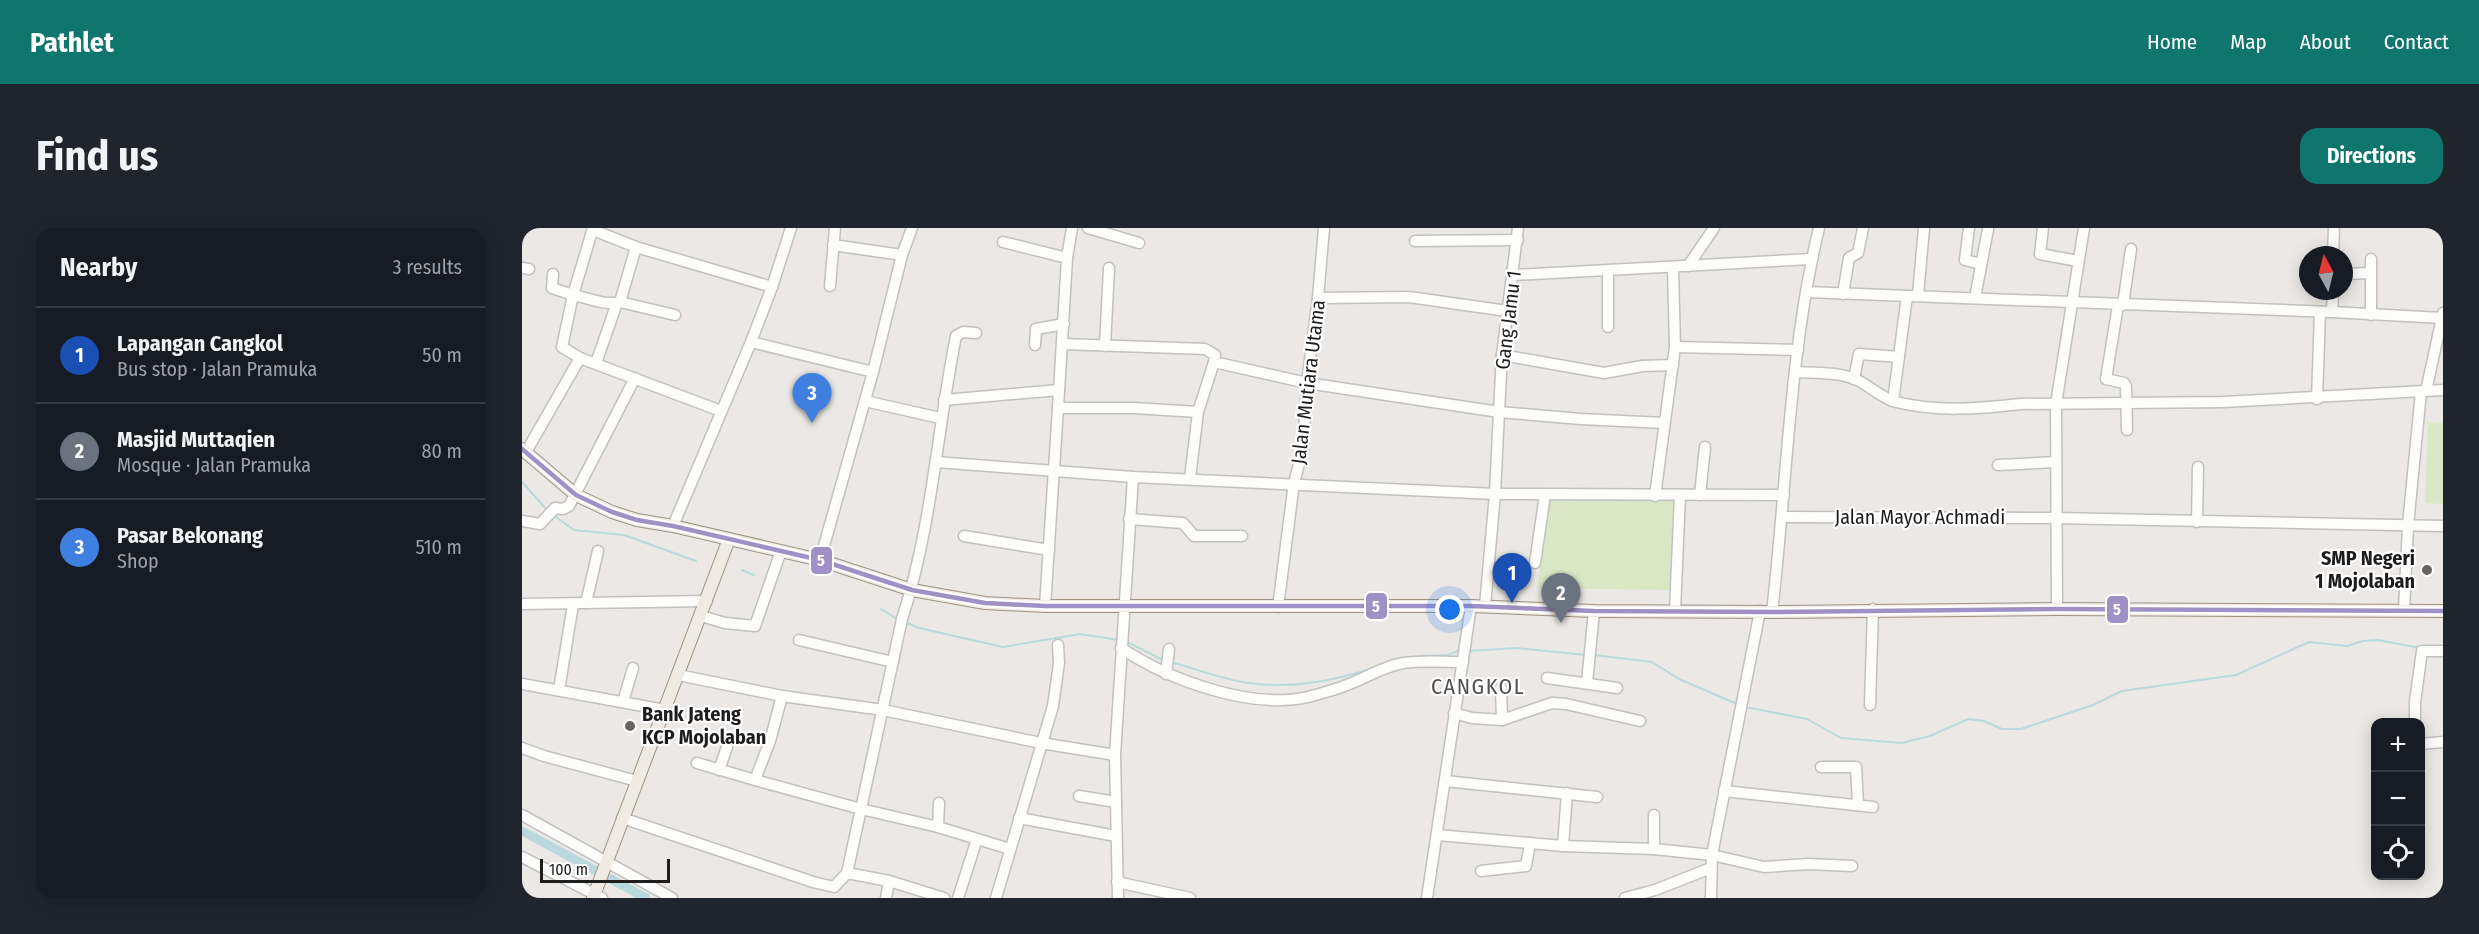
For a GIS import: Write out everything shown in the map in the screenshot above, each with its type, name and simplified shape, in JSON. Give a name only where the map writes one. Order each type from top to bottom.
[{"type":"main road","points":[[524,451],[576,495],[620,515],[820,560],[912,590],[985,603],[1045,606],[1485,606],[1675,611],[1873,609],[2443,611]]},
{"type":"main road","points":[[596,895],[622,818],[729,539]]},
{"type":"street","points":[[673,526],[751,342],[791,228]]},
{"type":"street","points":[[830,286],[835,228]]},
{"type":"street","points":[[820,560],[866,401],[902,255],[912,228]]},
{"type":"street","points":[[1045,606],[1067,258],[1072,228]]},
{"type":"street","points":[[1088,228],[1139,243]]},
{"type":"street","name":"Jalan Mutiara Utama","points":[[1278,607],[1294,483],[1303,449],[1307,383],[1324,228]]},
{"type":"street","name":"Gang Jamu 1","points":[[1485,606],[1495,494],[1502,355],[1518,228]]},
{"type":"street","points":[[1688,266],[1714,228]]},
{"type":"street","points":[[1711,898],[1712,855],[1724,791],[1739,713],[1766,611],[1783,517],[1795,372],[1811,259],[1818,228]]},
{"type":"street","points":[[1843,294],[1850,258],[1858,253],[1863,228]]},
{"type":"street","points":[[1893,401],[1899,357],[1924,228]]},
{"type":"street","points":[[1969,228],[1965,260],[1981,264]]},
{"type":"street","points":[[2043,228],[2040,254],[2078,261]]},
{"type":"street","points":[[2057,609],[2056,404],[2084,228]]},
{"type":"street","points":[[2334,246],[2336,228]]},
{"type":"street","points":[[722,411],[580,358],[561,345],[593,229],[636,246],[772,287]]},
{"type":"street","points":[[1975,298],[1988,229]]},
{"type":"street","points":[[1415,241],[1518,240]]},
{"type":"street","points":[[1003,242],[1067,258]]},
{"type":"street","points":[[833,245],[902,255]]},
{"type":"street","points":[[596,363],[619,303],[636,246]]},
{"type":"street","points":[[2127,417],[2125,384],[2106,379],[2131,249]]},
{"type":"street","points":[[1513,275],[1811,259]]},
{"type":"street","points":[[2371,259],[2372,315]]},
{"type":"street","points":[[1105,346],[1109,268]]},
{"type":"street","points":[[1655,496],[1675,347],[1673,268]]},
{"type":"street","points":[[1608,271],[1608,327]]},
{"type":"street","points":[[2353,274],[2371,273]]},
{"type":"street","points":[[553,274],[552,288],[573,295],[675,315]]},
{"type":"street","points":[[1806,292],[2442,316],[2424,392],[2408,525],[2404,611]]},
{"type":"street","points":[[1318,298],[1409,297],[1507,311]]},
{"type":"street","points":[[2332,300],[2332,312]]},
{"type":"street","points":[[2317,399],[2320,312]]},
{"type":"street","points":[[1035,345],[1036,329],[1064,324]]},
{"type":"street","points":[[831,898],[834,887],[847,873],[901,624],[912,590],[926,525],[940,418],[956,336],[963,332],[976,333]]},
{"type":"street","points":[[751,342],[873,372]]},
{"type":"street","points":[[1063,344],[1205,349],[1215,355],[1198,412],[1190,478]]},
{"type":"street","points":[[1675,347],[1798,350]]},
{"type":"street","points":[[1854,379],[1859,354],[1899,357]]},
{"type":"street","points":[[1502,355],[1604,373],[1642,366],[1673,365]]},
{"type":"street","points":[[524,451],[580,358]]},
{"type":"street","points":[[1214,362],[1307,383],[1499,412],[1664,423]]},
{"type":"street","points":[[1795,372],[1854,379],[1893,401],[1944,409],[2056,404],[2127,417],[2443,390]]},
{"type":"street","points":[[522,521],[540,525],[555,508],[563,509],[569,506],[635,378]]},
{"type":"street","points":[[944,400],[1059,390]]},
{"type":"street","points":[[866,401],[940,418]]},
{"type":"street","points":[[1058,408],[1134,408],[1198,412]]},
{"type":"street","points":[[1700,495],[1705,447]]},
{"type":"street","points":[[936,462],[1133,477],[1495,494],[1784,495]]},
{"type":"street","points":[[1998,465],[2056,462]]},
{"type":"street","points":[[2197,522],[2198,467]]},
{"type":"street","points":[[1118,898],[1115,755],[1133,477]]},
{"type":"street","points":[[1535,563],[1545,495]]},
{"type":"street","points":[[1675,611],[1680,495]]},
{"type":"street","name":"Jalan Mayor Achmadi","points":[[1783,517],[2056,518],[2443,526]]},
{"type":"street","points":[[1129,519],[1183,523],[1189,532],[1199,536],[1242,536]]},
{"type":"street","points":[[964,536],[1049,550]]},
{"type":"street","points":[[586,603],[598,551]]},
{"type":"street","points":[[701,616],[734,625],[756,626],[781,551]]},
{"type":"street","points":[[522,604],[707,601]]},
{"type":"street","points":[[559,690],[573,604]]},
{"type":"street","points":[[1427,898],[1471,606]]},
{"type":"street","points":[[1870,705],[1873,609]]},
{"type":"street","points":[[1587,683],[1594,610]]},
{"type":"street","points":[[799,640],[893,662]]},
{"type":"street","points":[[1122,643],[1146,664],[1166,674],[1230,693],[1279,701],[1308,697],[1351,684],[1402,663],[1464,653]]},
{"type":"street","points":[[996,898],[1054,697],[1059,663],[1058,645]]},
{"type":"street","points":[[1166,674],[1169,649]]},
{"type":"street","points":[[2415,718],[2422,651],[2443,651]]},
{"type":"street","points":[[622,702],[633,668]]},
{"type":"street","points":[[678,675],[782,696],[883,711],[1041,743],[1115,755]]},
{"type":"street","points":[[1547,678],[1617,688]]},
{"type":"street","points":[[522,684],[665,710]]},
{"type":"street","points":[[1501,688],[1502,720]]},
{"type":"street","points":[[755,780],[770,741],[782,696]]},
{"type":"street","points":[[1454,713],[1472,718],[1502,720],[1552,703],[1640,721]]},
{"type":"street","points":[[2425,744],[2443,742]]},
{"type":"street","points":[[719,770],[727,747]]},
{"type":"street","points":[[522,748],[637,781]]},
{"type":"street","points":[[697,763],[861,809],[938,827],[1010,849]]},
{"type":"street","points":[[1821,767],[1856,767],[1858,806]]},
{"type":"street","points":[[1445,781],[1597,797]]},
{"type":"street","points":[[1724,791],[1873,807]]},
{"type":"street","points":[[1563,846],[1567,793]]},
{"type":"street","points":[[1079,796],[1116,802]]},
{"type":"street","points":[[938,827],[939,803]]},
{"type":"street","points":[[522,815],[605,865],[672,898]]},
{"type":"street","points":[[1654,815],[1654,849]]},
{"type":"street","points":[[622,818],[834,887]]},
{"type":"street","points":[[1020,818],[1116,836]]},
{"type":"street","points":[[1437,835],[1563,846],[1654,849],[1712,855],[1764,867],[1808,864],[1852,866]]},
{"type":"street","points":[[958,898],[977,839]]},
{"type":"street","points":[[1481,871],[1526,866],[1530,843]]},
{"type":"street","points":[[522,857],[596,895]]},
{"type":"street","points":[[1625,898],[1655,890],[1712,868]]},
{"type":"street","points":[[847,873],[889,881],[940,898]]},
{"type":"street","points":[[886,898],[889,881]]},
{"type":"street","points":[[1117,882],[1190,898]]},
{"type":"green space","points":[[2428,422],[2443,423],[2443,504],[2425,503]]},
{"type":"green space","points":[[1676,499],[1670,590],[1537,588],[1550,500]]},
{"type":"waterway","points":[[522,482],[548,511]]},
{"type":"waterway","points":[[553,515],[574,530],[624,535],[696,561]]},
{"type":"waterway","points":[[742,570],[754,575]]},
{"type":"waterway","points":[[881,609],[897,619]]},
{"type":"waterway","points":[[905,622],[919,628],[1003,647],[1080,634],[1119,640]]},
{"type":"waterway","points":[[1745,707],[1807,719],[1841,738],[1902,743],[1930,736],[1968,719],[1984,721],[2002,729],[2021,729],[2093,705],[2122,691],[2236,675],[2309,642],[2347,646],[2363,641],[2378,640],[2414,647],[2422,646]]},
{"type":"waterway","points":[[1125,641],[1163,660]]},
{"type":"waterway","points":[[1469,651],[1517,648],[1586,655]]},
{"type":"waterway","points":[[1422,656],[1448,655],[1460,650]]},
{"type":"waterway","points":[[1594,655],[1652,662],[1679,679],[1737,704]]},
{"type":"waterway","points":[[1171,662],[1229,679],[1265,685],[1313,682],[1376,667]]},
{"type":"waterway","points":[[522,831],[646,898]]},
{"type":"transit line","name":"5","points":[[522,449],[576,495],[612,512],[637,520],[673,526],[820,560],[912,590],[985,603],[1045,606],[1471,606],[1594,611],[1772,612],[2057,609],[2443,611]]},
{"type":"place","name":"Pasar Bekonang","points":[[812,423]]},
{"type":"place","name":"SMP Negeri 1 Mojolaban","points":[[2427,570]]},
{"type":"place","name":"Lapangan Cangkol","points":[[1512,603]]},
{"type":"place","name":"Masjid Muttaqien","points":[[1561,623]]},
{"type":"place","name":"Bank Jateng KCP Mojolaban","points":[[630,726]]},
{"type":"district","name":"CANGKOL","points":[[1478,686]]}]
